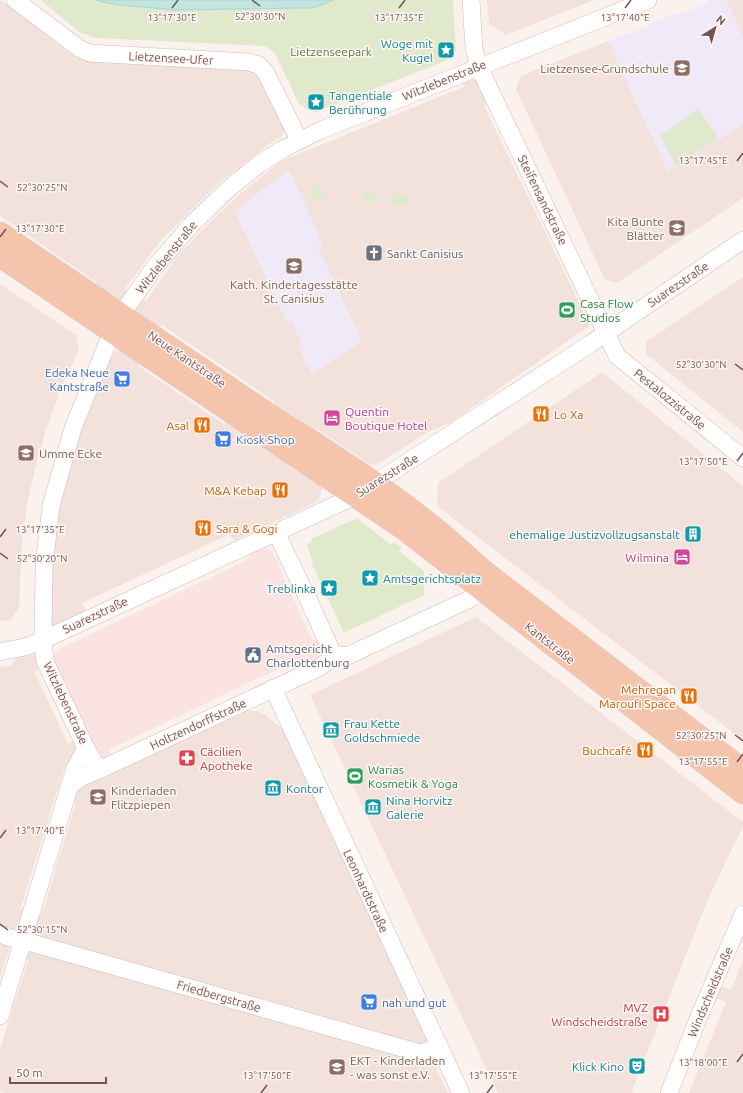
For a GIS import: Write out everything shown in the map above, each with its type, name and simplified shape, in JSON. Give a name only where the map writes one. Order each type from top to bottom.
[{"type":"main road","name":"Neue Kantstraße","points":[[0,233],[117,323],[355,496]]},
{"type":"main road","name":"Neue Kantstraße","points":[[0,256],[117,323],[310,440],[375,483]]},
{"type":"main road","name":"Kantstraße","points":[[375,483],[442,534],[490,576],[743,770]]},
{"type":"main road","name":"Kantstraße","points":[[355,496],[404,529],[743,793]]},
{"type":"street","name":"Lietzensee-Ufer","points":[[15,0],[72,44],[89,53],[248,62],[259,65],[266,73],[299,140]]},
{"type":"street","name":"Steifensandstraße","points":[[471,0],[474,49],[479,67],[607,333]]},
{"type":"street","name":"Witzlebenstraße","points":[[99,770],[86,748],[45,661],[43,640],[44,566],[51,506],[73,428],[117,323],[154,268],[196,220],[227,190],[259,164],[280,150],[321,130],[648,0]]},
{"type":"street","name":"Suarezstraße","points":[[0,652],[24,647],[43,640],[355,496],[607,333],[743,240]]},
{"type":"street","name":"Pestalozzistraße","points":[[607,333],[617,356],[743,458]]},
{"type":"street","points":[[276,532],[305,592],[331,657]]},
{"type":"street","name":"Holtzendorffstraße","points":[[68,788],[80,778],[320,667],[331,657],[347,656],[470,599],[480,589]]},
{"type":"street","name":"Leonhardtstraße","points":[[273,688],[461,1093]]},
{"type":"street","points":[[0,1016],[68,788],[75,768],[86,748]]},
{"type":"street","name":"Windscheidstraße","points":[[669,1093],[698,1019],[743,914]]},
{"type":"street","name":"Friedbergstraße","points":[[0,934],[420,1053],[439,1047]]},
{"type":"shaded area","points":[[0,0],[21,14],[70,54],[88,61],[177,67],[250,69],[259,73],[284,127],[285,131],[280,138],[276,139],[221,181],[161,240],[125,289],[129,292],[120,301],[116,301],[95,291],[96,282],[0,216]]},
{"type":"shaded area","points":[[487,0],[594,0],[506,35],[489,24]]},
{"type":"shaded area","points":[[726,0],[743,0],[743,37]]},
{"type":"shaded area","name":"Lietzensee-Grundschule","points":[[726,0],[743,37],[743,124],[668,172],[608,41],[651,25],[650,24],[678,12],[679,14],[706,3],[706,1]]},
{"type":"shaded area","points":[[608,41],[668,171],[743,124],[743,198],[617,283],[605,280],[516,89],[521,76]]},
{"type":"shaded area","points":[[471,79],[478,80],[488,99],[484,106],[589,323],[589,326],[585,329],[450,423],[428,432],[376,465],[369,464],[320,431],[272,410],[275,402],[162,325],[156,332],[135,313],[135,309],[141,299],[146,301],[176,258],[208,224],[241,193],[281,161],[464,87],[463,83]]},
{"type":"shaded area","name":"Kath. Kindertagesstätte St. Canisius","points":[[289,170],[323,244],[318,247],[362,341],[312,374],[299,348],[303,347],[294,327],[295,325],[290,322],[288,325],[235,212]]},
{"type":"shaded area","points":[[743,277],[743,432],[646,354],[646,342]]},
{"type":"shaded area","points":[[0,284],[76,335],[79,349],[59,393],[45,433],[35,469],[27,504],[22,540],[19,608],[10,620],[0,621]]},
{"type":"shaded area","points":[[124,348],[137,355],[140,367],[224,424],[238,423],[320,481],[322,487],[321,493],[318,500],[314,503],[234,541],[230,534],[82,603],[86,611],[51,626],[52,547],[58,508],[70,457],[109,357],[114,352]]},
{"type":"shaded area","points":[[602,372],[743,486],[743,740],[437,506],[438,483]]},
{"type":"shaded area","points":[[264,545],[273,553],[312,640],[317,639],[320,644],[320,653],[315,662],[304,668],[299,660],[263,676],[110,749],[110,758],[107,760],[100,759],[53,658],[57,650],[247,560],[253,548]]},
{"type":"shaded area","points":[[476,617],[743,822],[743,826],[709,897],[631,1093],[498,1093],[310,695]]},
{"type":"shaded area","points":[[28,653],[36,655],[41,665],[35,673],[68,744],[74,740],[79,749],[69,766],[64,769],[21,907],[24,911],[21,921],[17,927],[12,930],[0,929],[0,667],[12,665],[18,654]]},
{"type":"shaded area","points":[[244,711],[257,711],[264,714],[284,730],[428,1041],[427,1058],[433,1061],[448,1093],[5,1093],[0,1091],[0,1049],[28,960],[25,959],[37,937],[34,929],[37,914],[43,911],[75,805],[73,798],[78,786]]},
{"type":"shaded area","points":[[0,942],[8,946],[9,949],[0,978]]},
{"type":"shaded area","points":[[743,960],[743,1093],[689,1093],[726,1002],[716,998],[721,986],[731,990]]},
{"type":"green space","name":"Lietzenseepark","points":[[41,0],[453,0],[456,50],[453,56],[447,60],[316,112],[306,109],[299,104],[276,55],[265,46],[96,38],[79,32]]},
{"type":"green space","points":[[698,109],[719,138],[676,166],[660,136]]},
{"type":"green space","points":[[319,185],[326,192],[325,196],[313,199],[309,197],[312,186]]},
{"type":"green space","points":[[365,188],[382,200],[368,202],[364,201],[362,198],[362,191]]},
{"type":"green space","points":[[396,192],[405,196],[413,210],[404,204],[391,204],[388,201],[389,198]]},
{"type":"green space","points":[[357,518],[391,545],[394,542],[401,547],[399,551],[424,571],[424,595],[344,633],[311,562],[313,562],[307,546],[309,542],[312,541],[311,539]]},
{"type":"water","points":[[96,0],[334,0],[313,8],[174,10],[121,5]]},
{"type":"place","name":"Woge mit Kugel","points":[[446,50]]},
{"type":"place","name":"Lietzensee-Grundschule","points":[[682,68]]},
{"type":"place","name":"Tangentiale Berührung","points":[[316,102]]},
{"type":"place","name":"Kita Bunte Blätter","points":[[677,228]]},
{"type":"place","name":"Sankt Canisius","points":[[374,253]]},
{"type":"place","name":"Kath. Kindertagesstätte St. Canisius","points":[[294,266]]},
{"type":"place","name":"Casa Flow Studios","points":[[567,310]]},
{"type":"place","name":"Edeka Neue Kantstraße","points":[[122,379]]},
{"type":"place","name":"Lo Xa","points":[[541,414]]},
{"type":"place","name":"Quentin Boutique Hotel","points":[[332,418]]},
{"type":"place","name":"Asal","points":[[202,425]]},
{"type":"place","name":"Kiosk Shop","points":[[223,439]]},
{"type":"place","name":"Umme Ecke","points":[[26,453]]},
{"type":"place","name":"M&A Kebap","points":[[280,490]]},
{"type":"place","name":"Sara & Gogi","points":[[203,528]]},
{"type":"place","name":"ehemalige Justizvollzugsanstalt","points":[[693,534]]},
{"type":"place","name":"Wilmina","points":[[682,557]]},
{"type":"place","name":"Amtsgerichtsplatz","points":[[370,578]]},
{"type":"place","name":"Treblinka","points":[[329,588]]},
{"type":"place","name":"Amtsgericht Charlottenburg","points":[[253,655]]},
{"type":"place","name":"Mehregan Maroufi Space","points":[[689,696]]},
{"type":"place","name":"Frau Kette Goldschmiede","points":[[331,730]]},
{"type":"place","name":"Buchcafé","points":[[645,750]]},
{"type":"place","name":"Cäcilien Apotheke","points":[[187,758]]},
{"type":"place","name":"Warias Kosmetik & Yoga","points":[[355,776]]},
{"type":"place","name":"Kontor","points":[[273,788]]},
{"type":"place","name":"Kinderladen Flitzpiepen","points":[[98,797]]},
{"type":"place","name":"Nina Horvitz Galerie","points":[[373,807]]},
{"type":"place","name":"nah und gut","points":[[369,1002]]},
{"type":"place","name":"MVZ Windscheidstraße","points":[[661,1014]]},
{"type":"place","name":"Klick Kino","points":[[637,1066]]},
{"type":"place","name":"EKT - Kinderladen - was sonst e.V.","points":[[337,1067]]}]
